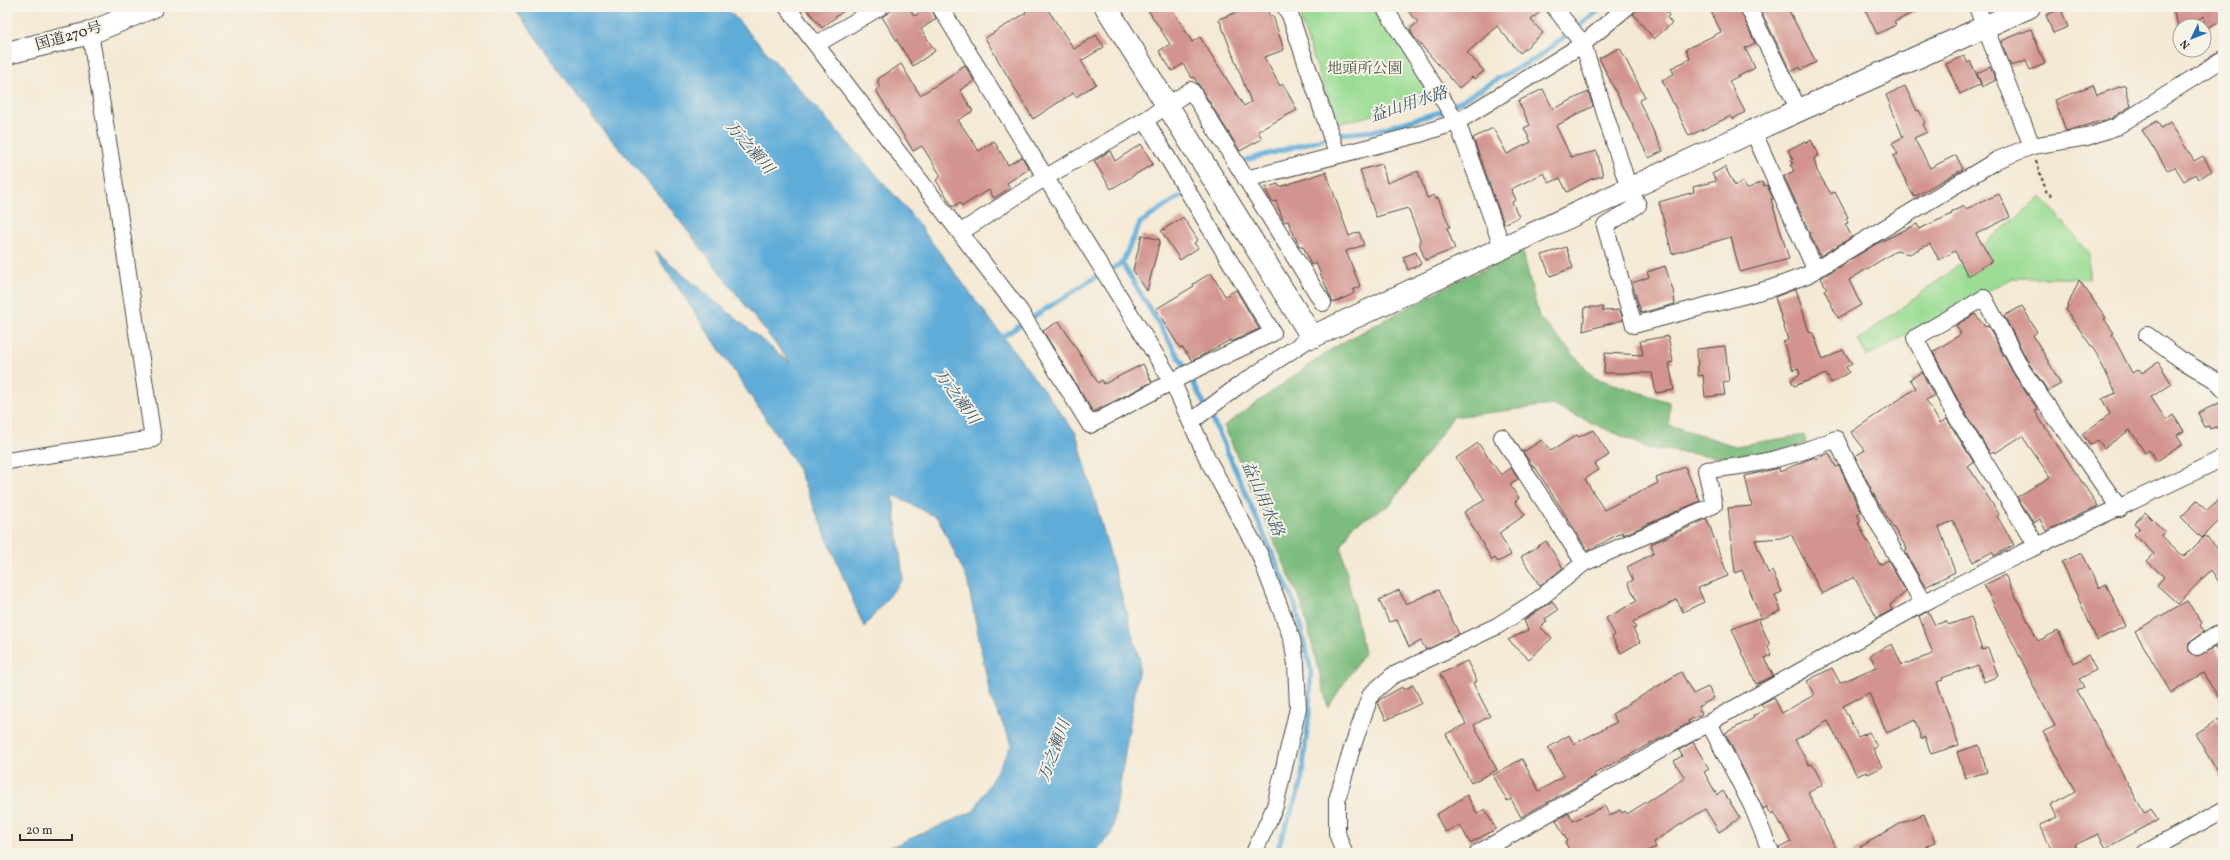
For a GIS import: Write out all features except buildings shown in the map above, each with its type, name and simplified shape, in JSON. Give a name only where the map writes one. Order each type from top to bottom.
[{"type":"main road","name":"国道270号","points":[[7,53],[90,33],[152,7]]},
{"type":"main road","points":[[1106,7],[1312,337],[1373,307],[1502,249],[1800,110],[1981,17],[2029,7]]},
{"type":"street","points":[[787,7],[817,44],[1020,311],[1090,425],[1182,377],[1273,333],[1145,120]]},
{"type":"street","points":[[817,44],[880,7]]},
{"type":"street","points":[[940,7],[1114,285],[1182,377],[1208,460],[1259,552],[1292,639],[1296,664],[1298,708],[1292,740],[1275,806],[1254,853]]},
{"type":"street","points":[[1384,7],[1455,118],[1502,249]]},
{"type":"street","points":[[1246,179],[1335,149],[1420,134],[1455,118],[1581,41],[1627,7]]},
{"type":"street","points":[[1748,7],[1800,110]]},
{"type":"street","points":[[1291,10],[1335,149]]},
{"type":"street","points":[[1558,12],[1581,41],[1629,189],[1638,205],[1605,226],[1634,325],[1772,288],[1815,269],[1997,160],[2032,146],[2087,137],[2116,127],[2223,59]]},
{"type":"street","points":[[1981,17],[2032,146]]},
{"type":"street","points":[[7,461],[153,439],[110,152],[90,33]]},
{"type":"street","points":[[961,232],[1046,177],[1145,120],[1191,90],[1323,303]]},
{"type":"street","points":[[1753,131],[1815,269]]},
{"type":"street","points":[[2037,546],[1954,413],[1914,338],[1984,298],[2022,370],[2120,509]]},
{"type":"street","points":[[2147,335],[2180,359],[2214,380],[2223,389]]},
{"type":"street","points":[[1196,418],[1215,402],[1312,337]]},
{"type":"street","points":[[1502,437],[1584,563]]},
{"type":"street","points":[[1344,853],[1337,833],[1337,800],[1352,748],[1371,694],[1392,676],[1497,626],[1539,599],[1584,563],[1714,505],[1706,470],[1745,467],[1782,458],[1836,439],[1872,512],[1923,603]]},
{"type":"street","points":[[1478,853],[1923,603],[2037,546],[2120,509],[2223,458]]},
{"type":"street","points":[[2197,647],[2223,631]]},
{"type":"street","points":[[1709,723],[1752,806],[1771,853]]},
{"type":"street","points":[[2145,853],[2223,810]]},
{"type":"path","points":[[2032,146],[2046,191],[2054,197]]},
{"type":"green space","name":"地頭所公園","points":[[1313,7],[1378,7],[1436,99],[1337,124],[1300,19]]},
{"type":"green space","points":[[2042,197],[2089,253],[2089,278],[2012,278],[1867,356],[1858,340],[1943,277]]},
{"type":"green space","points":[[1523,252],[1539,317],[1595,378],[1669,402],[1669,425],[1735,446],[1804,435],[1807,444],[1742,460],[1648,448],[1552,405],[1453,417],[1390,505],[1353,525],[1341,547],[1364,653],[1328,707],[1302,605],[1224,426],[1336,346],[1457,281]]},
{"type":"water","name":"万之瀬川","points":[[514,7],[726,7],[906,208],[1076,433],[1140,661],[1112,833],[1094,853],[877,853],[974,811],[1012,744],[991,699],[967,579],[938,518],[893,495],[903,579],[864,627],[796,464],[653,250],[791,364],[669,207],[594,119]]},
{"type":"waterway","name":"益山用水路","points":[[1246,160],[1319,140],[1329,135],[1374,131],[1444,111],[1499,78],[1537,58],[1603,7]]},
{"type":"waterway","name":"益山用水路","points":[[1122,263],[1140,223],[1179,197]]},
{"type":"waterway","name":"益山用水路","points":[[1122,263],[1186,369],[1219,433],[1295,605],[1311,670],[1309,714],[1301,785],[1276,853]]},
{"type":"waterway","points":[[999,339],[1091,280],[1122,263]]}]
